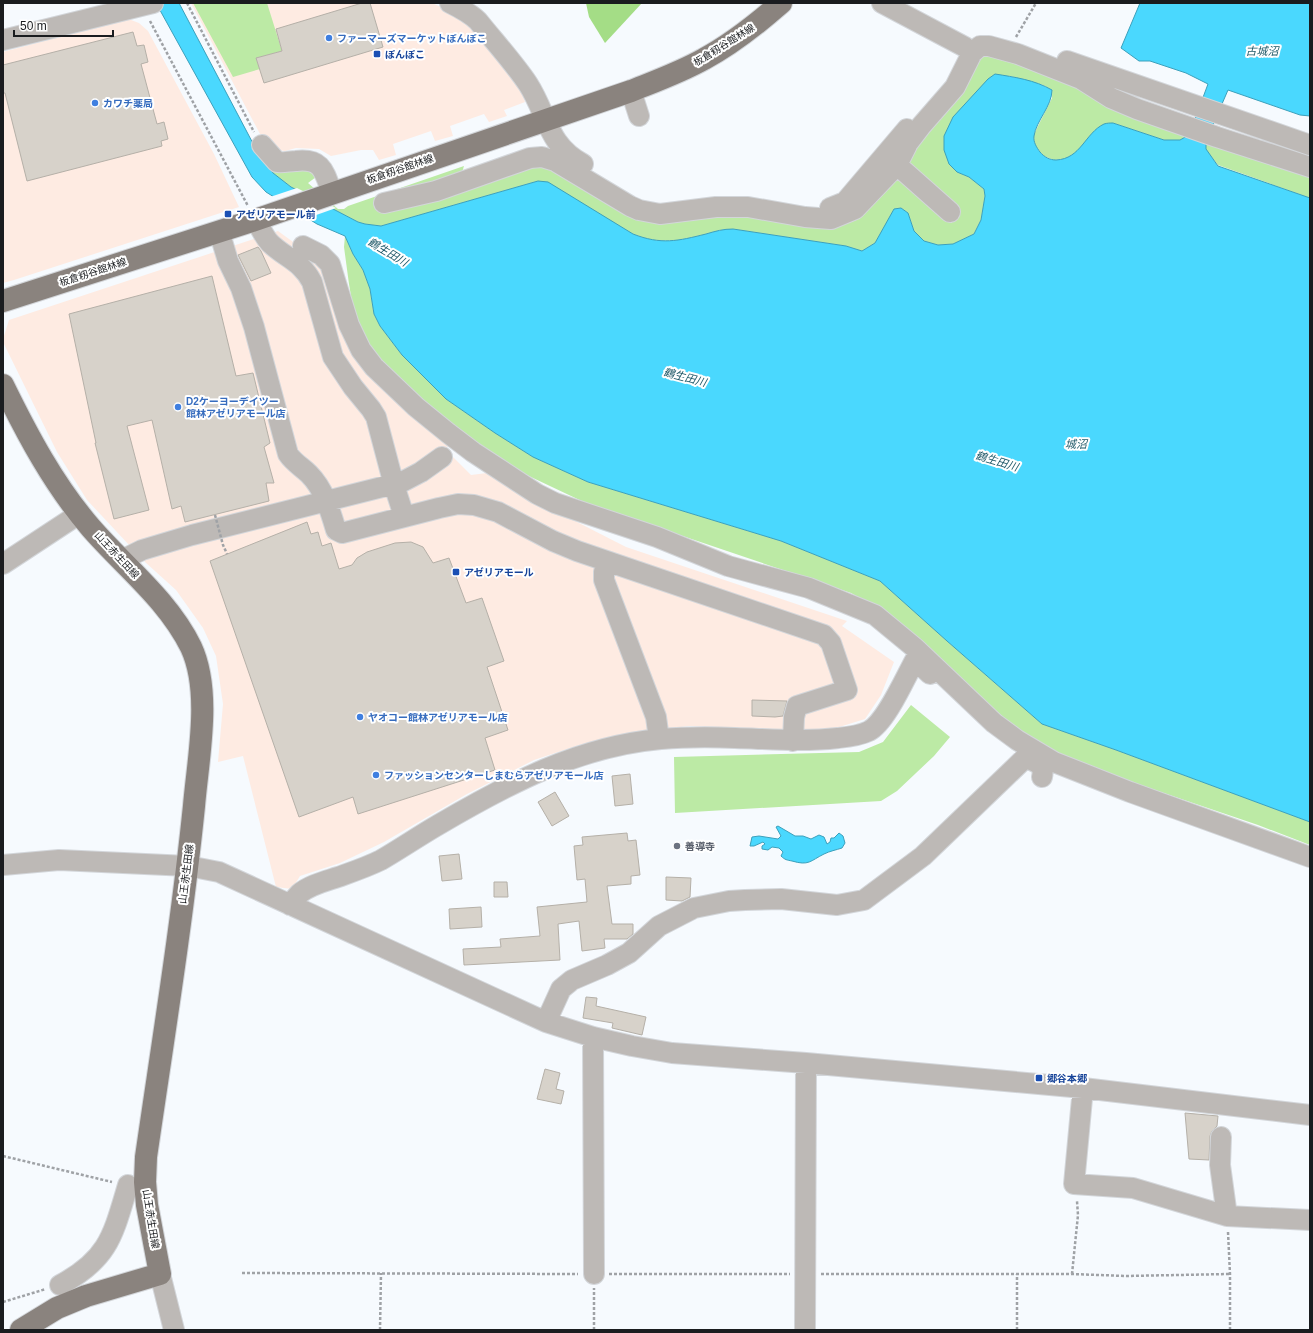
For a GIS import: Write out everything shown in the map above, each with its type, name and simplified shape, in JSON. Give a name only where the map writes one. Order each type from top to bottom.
[{"type":"main road","name":"板倉籾谷館林線","points":[[3,301],[276,213],[631,91],[676,73],[704,59],[760,22],[780,3]]},
{"type":"main road","name":"山王赤生田線","points":[[3,385],[38,454],[57,484],[79,514],[163,605],[179,626],[191,649],[198,670],[202,709],[188,866],[146,1157],[145,1182],[147,1205],[160,1274]]},
{"type":"main road","points":[[22,1330],[57,1308],[86,1296],[160,1274]]},
{"type":"street","points":[[450,3],[463,9],[478,21],[528,84],[557,144],[568,154],[637,198],[654,205],[736,198],[814,210],[823,210],[844,202],[947,81],[965,48],[974,40],[984,35],[992,36],[1310,145]]},
{"type":"street","points":[[882,3],[965,48]]},
{"type":"street","points":[[3,40],[150,4]]},
{"type":"street","points":[[384,203],[436,191],[530,158],[542,157],[555,160],[630,206],[650,213],[660,214],[733,206],[748,207],[805,217],[831,218],[855,209],[897,165],[908,143],[956,87],[972,53],[980,46],[989,46],[1018,54],[1081,79],[1111,98],[1137,109],[1310,167]]},
{"type":"street","points":[[631,91],[638,116]]},
{"type":"street","points":[[262,145],[277,162],[305,160],[318,163],[325,174],[329,194]]},
{"type":"street","points":[[897,165],[950,212]]},
{"type":"street","points":[[255,220],[270,243],[300,264],[308,274],[312,282],[333,357],[353,387],[372,409],[376,417],[404,516]]},
{"type":"street","points":[[219,232],[228,261],[242,288],[288,454],[294,463],[309,474],[319,487],[327,501],[336,530],[342,533],[404,516],[458,504],[474,505],[498,512],[553,541],[608,562],[824,635],[831,643],[847,690],[797,706],[794,717],[793,741]]},
{"type":"street","points":[[303,246],[321,255],[330,264],[348,325],[361,350],[379,372],[416,407],[448,434],[537,494],[555,503],[657,537],[728,566],[808,588],[875,615],[915,648],[994,723],[1017,740],[1043,756],[1054,762],[1130,792],[1310,857]]},
{"type":"street","points":[[122,560],[142,550],[172,541],[394,485],[410,478],[442,457]]},
{"type":"street","points":[[3,564],[79,514]]},
{"type":"street","points":[[608,562],[604,572],[604,580],[656,717],[659,739]]},
{"type":"street","points":[[290,905],[300,893],[318,884],[380,860],[446,821],[535,773],[564,761],[604,749],[659,739],[707,737],[818,741],[862,734],[877,725],[915,660],[979,724],[1025,758],[1042,766],[1044,770],[1042,777]]},
{"type":"street","points":[[546,1022],[561,989],[572,980],[607,965],[629,953],[659,926],[694,908],[745,900],[781,899],[837,904],[864,900],[923,856],[1025,758]]},
{"type":"street","points":[[3,865],[59,860],[188,866],[219,872],[546,1022],[593,1037],[632,1046],[672,1052],[1083,1088],[1310,1115]]},
{"type":"street","points":[[593,1037],[594,1274]]},
{"type":"street","points":[[806,1063],[806,1330]]},
{"type":"street","points":[[1083,1088],[1074,1184],[1133,1188],[1227,1216],[1310,1220]]},
{"type":"street","points":[[1221,1137],[1220,1165],[1227,1216]]},
{"type":"street","points":[[60,1285],[78,1276],[92,1265],[106,1246],[115,1229],[128,1185]]},
{"type":"street","points":[[160,1274],[174,1330]]},
{"type":"street","points":[[78,1276],[86,1296]]},
{"type":"path","points":[[188,3],[262,145]]},
{"type":"path","points":[[1014,44],[1016,37],[1036,3]]},
{"type":"path","points":[[150,4],[149,17],[255,220]]},
{"type":"path","points":[[215,514],[223,545],[227,554]]},
{"type":"path","points":[[3,1156],[128,1185]]},
{"type":"path","points":[[1072,1274],[1078,1215],[1074,1184]]},
{"type":"path","points":[[1227,1216],[1230,1274],[1230,1330]]},
{"type":"path","points":[[242,1273],[1072,1274],[1126,1276],[1230,1274]]},
{"type":"path","points":[[380,1330],[381,1273]]},
{"type":"path","points":[[594,1274],[594,1330]]},
{"type":"path","points":[[1017,1274],[1017,1330]]},
{"type":"path","points":[[3,1302],[60,1285]]},
{"type":"shaded area","points":[[191,3],[432,3],[465,18],[516,77],[525,102],[504,110],[507,116],[489,122],[484,114],[450,126],[453,136],[435,141],[431,131],[393,144],[396,155],[379,160],[373,150],[361,150],[331,156],[319,149],[296,148],[285,151],[277,150],[260,134]]},
{"type":"shaded area","name":"カワチ薬局","points":[[123,20],[131,20],[139,23],[148,31],[214,154],[239,207],[3,283],[3,52]]},
{"type":"shaded area","name":"アゼリアモール","points":[[278,231],[311,255],[451,443],[445,449],[471,475],[487,473],[528,497],[626,547],[847,621],[842,626],[894,662],[881,695],[865,719],[836,728],[800,730],[689,726],[609,737],[579,745],[534,760],[467,794],[384,842],[340,863],[300,876],[292,889],[276,887],[243,756],[218,762],[223,704],[216,656],[203,628],[176,590],[145,562],[87,500],[57,452],[3,342],[3,339],[9,320]]},
{"type":"green space","points":[[193,3],[267,3],[282,51],[257,58],[260,69],[233,77]]},
{"type":"green space","points":[[586,3],[642,3],[605,43],[589,17]]},
{"type":"green space","points":[[990,50],[1189,135],[1180,140],[1164,140],[1113,123],[1097,129],[1075,154],[1064,159],[1054,160],[1044,156],[1035,146],[1033,136],[1052,98],[1052,90],[1043,85],[1010,76],[957,172],[969,177],[984,189],[985,196],[981,220],[974,234],[953,244],[938,245],[924,241],[914,231],[908,213],[901,208],[894,210],[875,243],[862,251],[846,246],[733,229],[720,230],[678,240],[652,240],[633,234],[538,181],[381,226],[365,224],[358,222],[291,187],[273,173],[273,170],[310,169],[316,177],[308,183],[338,209],[344,209],[348,206],[464,166],[460,179],[537,161],[624,206],[844,219],[846,224],[856,220],[854,215],[896,170],[940,215],[951,223],[960,213],[902,162],[973,58]]},
{"type":"green space","points":[[1206,141],[1310,172],[1310,198],[1218,165],[1206,150]]},
{"type":"green space","points":[[345,236],[353,254],[363,270],[370,289],[374,314],[380,326],[402,355],[446,399],[533,457],[588,482],[781,541],[880,581],[1042,724],[1310,822],[1310,845],[1258,825],[1072,762],[1038,748],[882,610],[851,593],[588,504],[514,469],[452,426],[405,384],[370,348],[361,333],[352,302],[344,247]]},
{"type":"green space","points":[[911,705],[950,737],[934,756],[897,791],[881,801],[675,813],[674,757],[859,752],[883,742]]},
{"type":"water","name":"城沼","points":[[156,3],[179,3],[257,151],[273,173],[291,187],[358,222],[381,226],[538,181],[548,182],[633,234],[652,240],[678,240],[720,230],[733,229],[846,246],[862,251],[875,243],[894,209],[901,208],[908,213],[914,231],[924,241],[938,245],[953,244],[974,234],[981,220],[985,196],[984,189],[969,177],[957,172],[949,164],[944,150],[944,136],[953,117],[988,79],[995,74],[1032,81],[1052,90],[1047,108],[1035,130],[1034,138],[1040,152],[1049,159],[1064,159],[1071,155],[1077,151],[1092,133],[1107,123],[1113,123],[1164,140],[1180,140],[1189,135],[1208,84],[1186,73],[1150,61],[1139,61],[1121,48],[1140,3],[1310,3],[1310,116],[1300,115],[1228,90],[1206,141],[1206,149],[1218,166],[1310,198],[1310,822],[1042,724],[880,581],[781,541],[588,482],[533,457],[446,399],[402,355],[380,326],[374,314],[370,289],[363,270],[353,254],[345,236],[317,224],[266,192],[252,177]]},
{"type":"water","points":[[778,826],[795,836],[803,836],[811,839],[819,835],[824,837],[827,844],[830,842],[831,838],[834,838],[839,833],[843,836],[845,843],[842,848],[826,853],[806,863],[787,860],[781,856],[783,852],[779,848],[772,847],[768,850],[762,849],[762,846],[765,844],[763,842],[750,846],[752,837],[759,836],[778,839],[781,836],[776,827]]},
{"type":"pier","points":[[297,188],[336,208],[305,219],[270,197]]},
{"type":"building","name":"ファーマーズマーケットぽんぽこ","points":[[362,3],[370,3],[383,47],[264,83],[256,58],[282,51],[276,29]]},
{"type":"building","points":[[133,32],[137,46],[144,45],[148,62],[141,64],[157,124],[164,122],[168,139],[161,141],[162,146],[27,181],[5,93],[3,93],[3,65]]},
{"type":"building","points":[[258,247],[271,273],[251,281],[238,255]]},
{"type":"building","points":[[212,276],[236,376],[253,373],[270,443],[264,447],[274,483],[266,483],[269,501],[185,522],[181,506],[172,509],[152,420],[127,426],[149,510],[114,519],[95,443],[69,314]]},
{"type":"building","points":[[307,522],[311,534],[318,532],[322,546],[331,543],[339,569],[352,565],[357,558],[367,552],[395,543],[411,542],[423,547],[433,563],[449,558],[466,603],[482,598],[504,661],[487,667],[508,730],[485,738],[495,770],[358,814],[353,797],[299,817],[210,561]]},
{"type":"building","points":[[752,700],[787,701],[783,716],[775,717],[752,716]]},
{"type":"building","points":[[630,774],[633,804],[615,806],[612,776]]},
{"type":"building","points":[[555,792],[569,816],[552,826],[538,802]]},
{"type":"building","points":[[627,833],[628,841],[636,840],[640,875],[631,876],[631,884],[607,886],[612,924],[633,924],[633,934],[627,939],[604,939],[605,948],[582,951],[579,921],[558,924],[560,960],[464,965],[463,949],[501,947],[500,939],[540,936],[537,907],[587,902],[585,879],[577,880],[574,846],[583,845],[582,837]]},
{"type":"building","points":[[459,854],[462,879],[442,881],[439,856]]},
{"type":"building","points":[[666,877],[691,878],[690,897],[682,901],[666,900]]},
{"type":"building","points":[[494,882],[507,882],[508,897],[494,897]]},
{"type":"building","points":[[481,907],[482,927],[450,929],[449,909]]},
{"type":"building","points":[[586,997],[597,998],[596,1006],[646,1017],[642,1035],[612,1028],[613,1023],[583,1018]]},
{"type":"building","points":[[545,1069],[560,1073],[556,1089],[564,1091],[561,1104],[537,1099]]},
{"type":"building","points":[[1185,1113],[1218,1116],[1217,1126],[1212,1131],[1210,1136],[1209,1160],[1189,1159]]},
{"type":"place","name":"ファーマーズマーケットぽんぽこ","points":[[329,38]]},
{"type":"place","name":"ぽんぽこ","points":[[377,54]]},
{"type":"place","name":"カワチ薬局","points":[[95,103]]},
{"type":"place","name":"アゼリアモール前","points":[[228,214]]},
{"type":"place","name":"D2ケーヨーデイツー 館林アゼリアモール店","points":[[178,407]]},
{"type":"place","name":"アゼリアモール","points":[[456,572]]},
{"type":"place","name":"ヤオコー館林アゼリアモール店","points":[[360,717]]},
{"type":"place","name":"ファッションセンターしまむらアゼリアモール店","points":[[376,775]]},
{"type":"place","name":"善導寺","points":[[677,846]]},
{"type":"place","name":"郷谷本郷","points":[[1039,1078]]},
{"type":"water label","name":"古城沼","points":[[1262,51]]},
{"type":"water label","name":"鶴生田川","points":[[388,252]]},
{"type":"water label","name":"鶴生田川","points":[[685,377]]},
{"type":"water label","name":"鶴生田川","points":[[997,461]]}]
